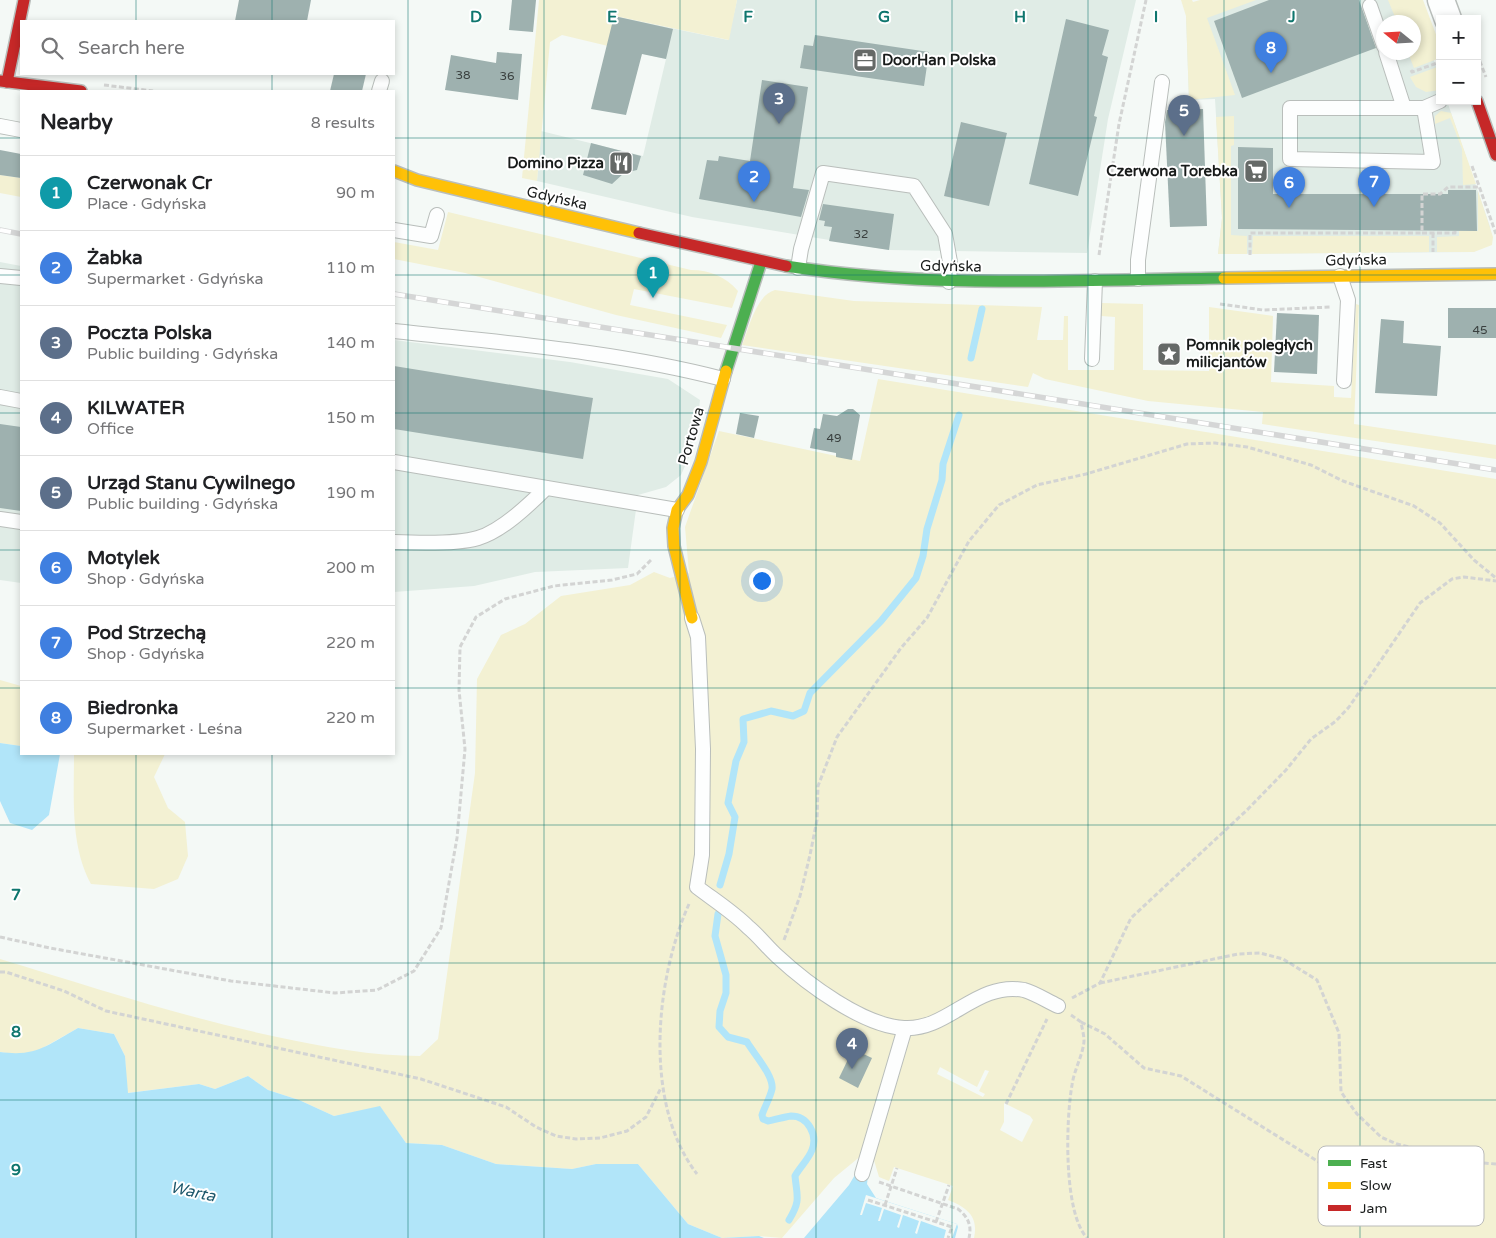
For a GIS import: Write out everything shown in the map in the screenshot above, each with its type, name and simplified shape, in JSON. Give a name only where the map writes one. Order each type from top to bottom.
[{"type":"main road","points":[[4,82],[24,0]]},
{"type":"main road","points":[[4,82],[22,90]]},
{"type":"main road","points":[[4,82],[72,90]]},
{"type":"main road","points":[[1478,105],[1496,155]]},
{"type":"main road","name":"Gdyńska","points":[[395,171],[417,180],[761,262],[888,279],[949,282],[1095,281],[1496,274]]},
{"type":"main road","name":"Gdyńska","points":[[395,178],[417,180]]},
{"type":"main road","name":"Portowa","points":[[692,618],[674,546],[673,528],[677,510],[688,495],[701,462],[723,379],[761,262]]},
{"type":"street","points":[[1441,0],[1447,15]]},
{"type":"lane","points":[[1370,6],[1376,23]]},
{"type":"lane","points":[[1389,60],[1404,108]]},
{"type":"lane","points":[[1138,279],[1138,260],[1162,82]]},
{"type":"lane","points":[[1424,108],[1433,162],[1290,160],[1290,108],[1424,108],[1436,103]]},
{"type":"lane","points":[[0,126],[20,130]]},
{"type":"lane","points":[[798,268],[801,249],[823,173],[914,186],[945,234],[950,262],[949,282]]},
{"type":"lane","points":[[395,230],[431,236],[437,215]]},
{"type":"lane","points":[[0,276],[20,278]]},
{"type":"lane","points":[[1340,276],[1348,300],[1344,381]]},
{"type":"lane","points":[[1092,359],[1095,281]]},
{"type":"lane","points":[[395,331],[544,348],[668,365],[723,379]]},
{"type":"lane","points":[[0,397],[20,400]]},
{"type":"lane","points":[[395,462],[677,510]]},
{"type":"lane","points":[[395,542],[424,543],[478,538],[520,514],[546,488]]},
{"type":"lane","points":[[0,519],[20,522]]},
{"type":"lane","points":[[692,618],[698,638],[703,749],[702,855],[697,887],[748,926],[778,957],[836,1002],[874,1020],[904,1028],[937,1022],[964,1004],[996,990],[1024,990],[1058,1006]]},
{"type":"lane","points":[[862,1174],[904,1028]]},
{"type":"path","points":[[1095,281],[1119,124],[1146,0]]},
{"type":"path","points":[[1410,65],[1412,72],[1436,63]]},
{"type":"path","points":[[102,84],[146,90]]},
{"type":"path","points":[[1422,233],[1422,194],[1440,194],[1448,187],[1480,187]]},
{"type":"path","points":[[1250,258],[1250,233],[1455,233],[1455,231]]},
{"type":"path","points":[[1433,233],[1433,255]]},
{"type":"path","points":[[778,957],[800,896],[817,820],[818,786],[836,737],[873,689],[901,648],[927,618],[969,541],[999,505],[1037,486],[1086,474],[1187,444],[1215,443],[1248,447],[1311,465],[1343,481],[1414,506],[1440,523],[1474,560],[1496,580]]},
{"type":"path","points":[[0,937],[231,981],[335,993],[377,990],[414,970],[442,928],[457,838],[465,750],[459,690],[460,646],[476,617],[505,599],[554,586],[612,580],[637,574],[652,559],[673,528]]},
{"type":"path","points":[[1100,983],[1131,918],[1247,810],[1286,770],[1312,739],[1336,721],[1349,707],[1420,602],[1452,578],[1464,577],[1496,580]]},
{"type":"path","points":[[697,887],[680,926],[671,955],[664,995],[661,1088],[670,1124],[689,1164],[697,1174]]},
{"type":"path","points":[[1318,1162],[1181,1076],[1144,1068],[1105,1034],[1081,1022],[1058,1006],[1100,983],[1238,954],[1260,953],[1283,959],[1317,980],[1339,1033],[1341,1092],[1357,1114],[1381,1136],[1405,1146]]},
{"type":"path","points":[[0,972],[6,972],[64,990],[106,1011],[421,1079],[506,1107],[536,1127],[556,1136],[576,1140],[627,1131],[646,1117],[661,1088]]},
{"type":"path","points":[[1006,1104],[1046,1020]]},
{"type":"path","points":[[1081,1022],[1084,1041],[1072,1083],[1067,1123],[1070,1182],[1080,1231],[1087,1238]]},
{"type":"path","points":[[886,1203],[897,1168]]},
{"type":"path","points":[[878,1182],[958,1209],[970,1223],[969,1238]]},
{"type":"path","points":[[937,1220],[950,1185]]},
{"type":"path","points":[[868,1200],[886,1203],[952,1227],[948,1238]]},
{"type":"shaded area","points":[[539,0],[737,0],[729,40],[615,16],[608,46],[562,35],[550,42],[537,181],[522,178]]},
{"type":"shaded area","points":[[737,0],[1136,0],[1108,119],[1087,253],[889,250],[692,217],[537,181],[541,131],[643,156],[666,59],[608,46],[614,16],[728,40]]},
{"type":"shaded area","points":[[1181,0],[1192,0],[1193,2],[1200,0],[1256,0],[1207,18],[1235,95],[1189,100],[1186,16]]},
{"type":"shaded area","points":[[1230,0],[1414,0],[1419,15],[1376,15],[1376,60],[1421,60],[1421,21],[1436,67],[1436,105],[1448,105],[1490,227],[1474,252],[1218,254],[1222,218],[1215,99],[1189,100],[1186,16]]},
{"type":"shaded area","points":[[1388,0],[1423,0],[1436,34],[1436,60],[1414,68],[1411,60],[1421,60],[1421,15],[1394,15]]},
{"type":"shaded area","points":[[1436,67],[1436,91],[1426,92],[1416,87],[1410,77]]},
{"type":"shaded area","points":[[1441,111],[1451,113],[1476,184],[1463,185],[1462,149],[1450,118],[1435,124],[1435,116]]},
{"type":"shaded area","points":[[1234,116],[1234,145],[1231,146],[1231,235],[1247,236],[1247,254],[1218,254],[1222,218],[1216,117]]},
{"type":"shaded area","points":[[0,175],[20,178],[20,197],[0,193]]},
{"type":"shaded area","points":[[1478,191],[1493,237],[1492,245],[1474,252],[1437,252],[1437,237],[1459,236],[1459,231],[1478,231]]},
{"type":"shaded area","points":[[448,212],[691,270],[705,271],[717,275],[738,291],[732,308],[634,289],[630,305],[727,325],[721,338],[616,315],[465,273],[395,259],[395,242],[438,250]]},
{"type":"shaded area","points":[[1253,236],[1429,236],[1429,252],[1252,254]]},
{"type":"shaded area","points":[[0,262],[20,266],[20,583],[0,580]]},
{"type":"shaded area","points":[[775,290],[854,301],[1042,307],[1037,340],[1063,340],[1064,316],[1068,316],[1068,370],[1114,370],[1115,317],[1101,316],[1101,303],[1143,304],[1143,370],[1209,371],[1209,307],[1273,316],[1271,382],[1334,386],[1334,397],[1351,398],[1356,304],[1359,305],[1354,424],[1496,445],[1496,459],[1262,424],[1263,412],[1148,401],[1045,379],[1033,373],[1028,387],[742,345],[758,305],[768,293]]},
{"type":"shaded area","points":[[395,340],[570,362],[668,379],[700,400],[689,457],[681,475],[666,487],[638,495],[628,568],[535,572],[474,586],[395,592]]},
{"type":"shaded area","points":[[878,379],[1496,479],[1496,1238],[974,1238],[975,1224],[970,1213],[948,1200],[953,1186],[894,1167],[889,1181],[879,1177],[873,1157],[862,1155],[834,1178],[782,1238],[759,1236],[722,1238],[688,1224],[638,1164],[596,1164],[572,1169],[496,1164],[442,1145],[406,1143],[380,1107],[334,1116],[299,1100],[268,1090],[248,1076],[215,1089],[199,1084],[127,1093],[125,1056],[114,1034],[78,1028],[39,1050],[21,1055],[0,1052],[0,959],[138,1001],[242,1029],[348,1050],[420,1056],[438,1039],[475,773],[477,679],[501,635],[525,624],[561,596],[630,585],[654,572],[670,578],[689,573],[685,527],[719,431],[860,461]],"holes":[[[940,1067],[977,1087],[985,1070],[989,1071],[979,1091],[985,1094],[983,1097],[937,1074]],[[1004,1103],[1030,1116],[1033,1120],[1022,1142],[1000,1130],[1004,1122]]]},
{"type":"shaded area","points":[[0,680],[20,686],[20,746],[0,743]]},
{"type":"shaded area","points":[[74,755],[165,755],[154,777],[168,808],[185,822],[188,856],[178,879],[154,889],[91,884],[79,854],[74,804]]},
{"type":"water","points":[[0,743],[20,746],[20,755],[60,755],[49,815],[32,830],[10,823],[0,801]]},
{"type":"water","name":"Warta","points":[[78,1028],[114,1034],[125,1056],[128,1093],[199,1084],[215,1089],[248,1076],[268,1090],[299,1100],[334,1116],[380,1106],[406,1143],[442,1145],[496,1164],[572,1169],[596,1164],[638,1164],[688,1224],[722,1238],[0,1238],[0,1052],[23,1053],[33,1051]]},
{"type":"water","points":[[856,1173],[868,1176],[867,1184],[876,1198],[957,1224],[955,1238],[804,1238],[849,1185]]},
{"type":"water","points":[[759,1236],[764,1238],[722,1238]]},
{"type":"pier","points":[[866,1195],[957,1224],[952,1238],[944,1238],[946,1230],[921,1221],[917,1234],[915,1233],[919,1221],[903,1215],[899,1228],[897,1227],[901,1215],[884,1209],[880,1221],[878,1221],[882,1208],[866,1203],[862,1215],[860,1215]]},
{"type":"building","points":[[239,0],[311,0],[307,20],[235,20]]},
{"type":"building","points":[[512,0],[536,0],[533,32],[509,30]]},
{"type":"building","points":[[1269,0],[1359,0],[1376,48],[1242,98],[1214,21]]},
{"type":"building","points":[[614,16],[673,29],[666,59],[642,54],[626,115],[591,109]]},
{"type":"building","points":[[1066,19],[1109,30],[1102,55],[1108,57],[1094,116],[1097,117],[1078,196],[1029,184]]},
{"type":"building","name":"DoorHan Polska","points":[[815,35],[929,52],[924,86],[800,68],[804,45],[813,46]]},
{"type":"building","points":[[497,52],[522,54],[518,100],[445,90],[451,55],[496,63]]},
{"type":"building","points":[[334,75],[366,75],[362,90],[330,90]]},
{"type":"building","points":[[762,80],[808,87],[793,188],[809,190],[801,217],[699,199],[707,160],[718,161],[719,156],[750,161]]},
{"type":"building","points":[[1203,109],[1207,226],[1170,227],[1165,122],[1167,110]]},
{"type":"building","points":[[961,122],[1007,133],[989,206],[944,196]]},
{"type":"building","name":"Domino Pizza","points":[[591,143],[641,156],[637,170],[624,173],[612,184],[583,175]]},
{"type":"building","name":"Czerwona Torebka","points":[[1238,147],[1273,148],[1273,194],[1448,194],[1448,190],[1476,190],[1477,231],[1238,229]]},
{"type":"building","points":[[0,150],[20,154],[20,178],[0,175]]},
{"type":"building","points":[[823,204],[894,214],[889,250],[829,241],[832,227],[824,226],[825,221],[819,220]]},
{"type":"building","points":[[1448,308],[1496,308],[1496,338],[1448,338]]},
{"type":"building","points":[[1277,313],[1319,315],[1317,374],[1274,372]]},
{"type":"building","points":[[1381,319],[1404,321],[1403,343],[1441,346],[1437,396],[1375,393]]},
{"type":"building","points":[[395,366],[593,398],[583,459],[395,429]]},
{"type":"building","points":[[848,409],[853,409],[860,415],[852,460],[836,457],[836,453],[810,448],[814,428],[820,429],[823,414],[837,416]]},
{"type":"building","points":[[740,413],[759,416],[754,438],[736,434]]},
{"type":"building","points":[[0,424],[20,427],[20,511],[0,508]]},
{"type":"building","points":[[853,1049],[872,1058],[858,1088],[839,1078]]},
{"type":"waterway","points":[[971,358],[982,309]]},
{"type":"waterway","points":[[720,885],[729,854],[735,817],[728,803],[736,761],[744,742],[743,719],[771,711],[793,716],[804,711],[810,693],[881,621],[916,578],[923,556],[927,529],[942,480],[943,464],[959,415]]},
{"type":"waterway","points":[[718,914],[715,936],[726,975],[726,993],[720,1011],[719,1027],[728,1037],[747,1042],[770,1078],[772,1089],[762,1115],[763,1119],[768,1121],[791,1116],[797,1117],[807,1123],[814,1138],[812,1150],[795,1176],[797,1203],[789,1220]]},
{"type":"railway","points":[[0,230],[20,234]]},
{"type":"railway","points":[[395,294],[1496,470]]},
{"type":"traffic: fast","points":[[726,371],[761,262]]},
{"type":"traffic: fast","points":[[786,266],[895,278],[950,280],[1059,281],[1224,278]]},
{"type":"traffic: slow","points":[[395,171],[417,180],[639,233]]},
{"type":"traffic: slow","points":[[1224,278],[1496,274]]},
{"type":"traffic: slow","points":[[692,618],[674,546],[673,528],[677,510],[688,495],[701,462],[726,371]]},
{"type":"traffic: jam","points":[[7,82],[24,0]]},
{"type":"traffic: jam","points":[[0,81],[73,90]]},
{"type":"traffic: jam","points":[[1478,105],[1496,155]]},
{"type":"traffic: jam","points":[[639,233],[786,266]]},
{"type":"place","name":"DoorHan Polska","points":[[865,60]]},
{"type":"place","name":"Biedronka","points":[[1271,73]]},
{"type":"place","name":"Poczta Polska","points":[[779,124]]},
{"type":"place","name":"Urząd Stanu Cywilnego","points":[[1184,136]]},
{"type":"place","name":"Domino Pizza","points":[[621,163]]},
{"type":"place","name":"Czerwona Torebka","points":[[1256,171]]},
{"type":"place","name":"Żabka","points":[[754,202]]},
{"type":"place","name":"Pod Strzechą","points":[[1374,207]]},
{"type":"place","name":"Motylek","points":[[1289,208]]},
{"type":"place","name":"Czerwonak Cr","points":[[653,298]]},
{"type":"place","name":"Pomnik poległych milicjantów","points":[[1169,354]]},
{"type":"place","name":"KILWATER","points":[[852,1069]]}]
